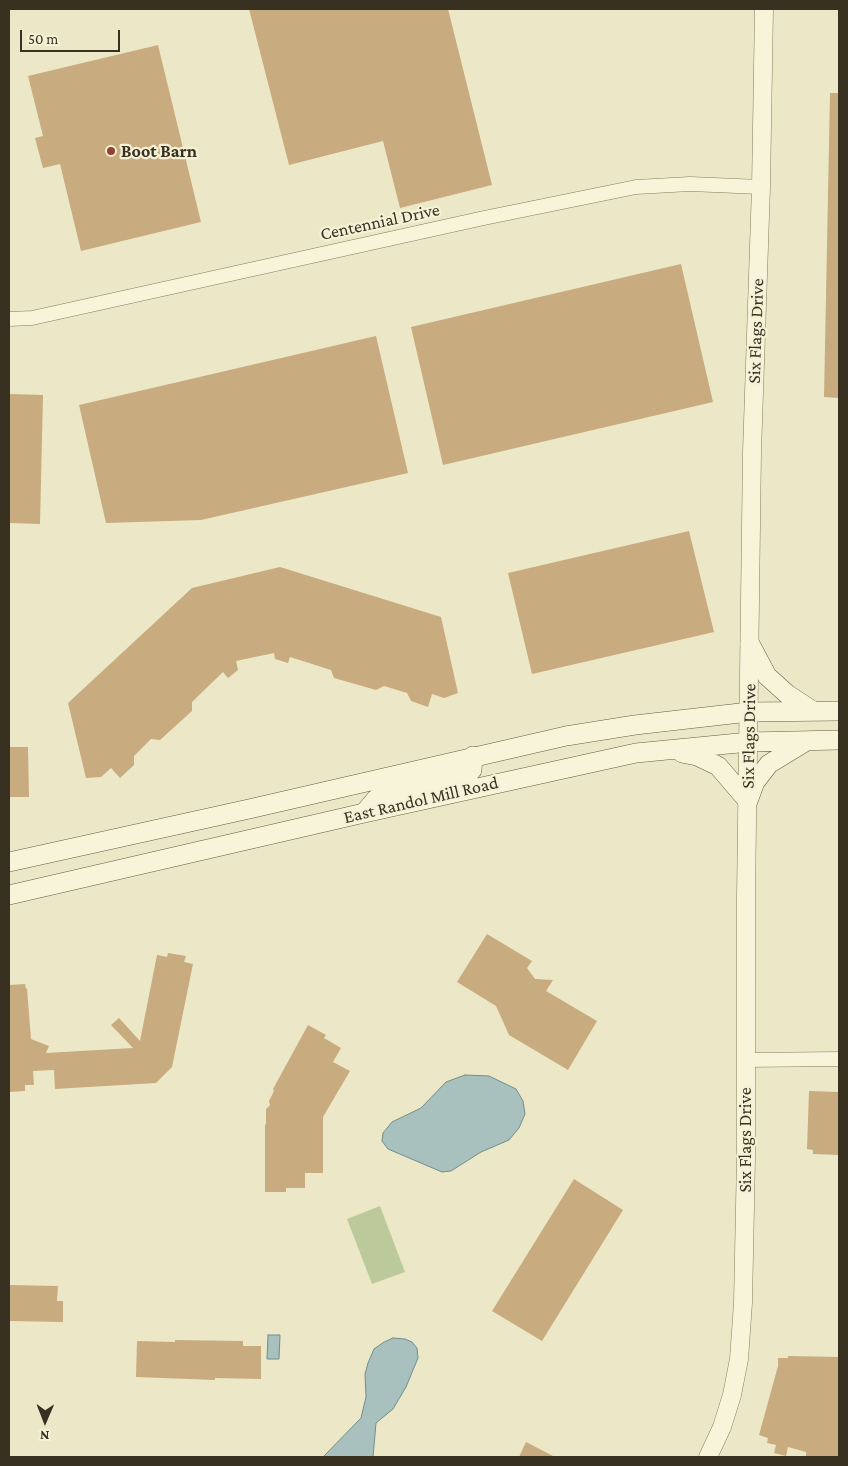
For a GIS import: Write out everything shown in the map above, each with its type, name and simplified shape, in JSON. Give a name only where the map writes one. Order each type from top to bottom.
[{"type":"main road","points":[[750,644],[767,676],[787,694],[813,711]]},
{"type":"main road","name":"East Randol Mill Road","points":[[9,862],[566,736],[635,725],[749,712],[839,711]]},
{"type":"main road","points":[[671,750],[697,756],[718,766],[748,801],[755,782],[769,764],[809,740]]},
{"type":"main road","name":"East Randol Mill Road","points":[[9,895],[364,813],[636,753],[749,742],[839,740]]},
{"type":"main road","points":[[364,813],[376,799],[390,792],[465,776],[472,770],[473,756]]},
{"type":"street","name":"Six Flags Drive","points":[[708,1457],[722,1427],[732,1395],[739,1359],[743,1302],[752,452],[762,186],[764,9]]},
{"type":"street","name":"Centennial Drive","points":[[9,319],[32,318],[476,220],[636,187],[690,184],[762,186]]},
{"type":"street","points":[[746,1060],[839,1059]]},
{"type":"green space","points":[[380,1206],[405,1272],[372,1284],[347,1219]]},
{"type":"water","points":[[465,1075],[489,1076],[516,1089],[523,1101],[525,1114],[519,1128],[509,1140],[481,1152],[451,1171],[442,1172],[388,1149],[382,1141],[383,1133],[392,1122],[421,1108],[446,1082]]},
{"type":"water","points":[[268,1335],[280,1335],[279,1359],[267,1359]]},
{"type":"water","points":[[393,1338],[412,1342],[417,1348],[418,1358],[406,1387],[393,1409],[376,1423],[373,1457],[323,1457],[361,1418],[366,1397],[365,1374],[368,1363],[374,1349]]},
{"type":"building","points":[[249,9],[448,9],[492,185],[400,208],[383,141],[289,165]]},
{"type":"building","name":"Boot Barn","points":[[158,45],[201,222],[81,251],[60,164],[43,168],[35,138],[43,136],[28,76]]},
{"type":"building","points":[[830,93],[839,93],[839,398],[824,397]]},
{"type":"building","points":[[681,264],[713,402],[443,465],[411,327]]},
{"type":"building","points":[[376,336],[408,473],[201,520],[106,523],[79,405]]},
{"type":"building","points":[[9,394],[43,395],[40,524],[9,523]]},
{"type":"building","points":[[689,531],[714,632],[532,674],[508,573]]},
{"type":"building","points":[[280,567],[441,617],[458,693],[444,698],[432,694],[428,707],[411,701],[407,693],[384,686],[376,690],[334,678],[331,670],[290,657],[288,663],[275,659],[274,653],[236,661],[238,670],[228,678],[223,672],[192,702],[192,711],[160,740],[151,739],[134,756],[134,765],[120,778],[111,768],[101,777],[86,778],[68,703],[192,588]]},
{"type":"building","points":[[9,747],[28,747],[29,797],[9,797]]},
{"type":"building","points":[[487,934],[532,961],[527,968],[535,979],[553,980],[546,991],[597,1021],[568,1070],[509,1035],[496,1006],[457,982]]},
{"type":"building","points":[[168,953],[186,956],[184,962],[193,964],[172,1067],[156,1083],[55,1089],[54,1070],[33,1071],[34,1085],[25,1085],[25,1091],[10,1092],[9,985],[25,984],[27,988],[31,1039],[49,1046],[46,1053],[133,1048],[111,1025],[119,1018],[140,1041],[157,955],[167,957]]},
{"type":"building","points":[[308,1025],[326,1035],[324,1038],[341,1048],[333,1062],[350,1071],[323,1117],[323,1173],[305,1173],[305,1188],[286,1188],[286,1192],[265,1192],[266,1109],[270,1105],[269,1101],[274,1091],[273,1089]]},
{"type":"building","points":[[809,1091],[839,1092],[839,1155],[813,1154],[813,1150],[807,1149]]},
{"type":"building","points":[[574,1179],[623,1210],[542,1341],[492,1311]]},
{"type":"building","points":[[9,1285],[58,1286],[57,1301],[63,1301],[63,1322],[9,1321]]},
{"type":"building","points":[[175,1340],[243,1341],[243,1346],[261,1346],[261,1379],[215,1378],[215,1380],[136,1377],[137,1341],[175,1342]]},
{"type":"building","points":[[788,1356],[839,1357],[839,1457],[806,1457],[806,1452],[788,1447],[786,1456],[774,1453],[776,1445],[767,1443],[768,1438],[759,1435],[778,1366],[778,1358],[788,1358]]},
{"type":"building","points":[[526,1442],[555,1457],[519,1457]]},
{"type":"place","name":"Boot Barn","points":[[111,151]]}]
